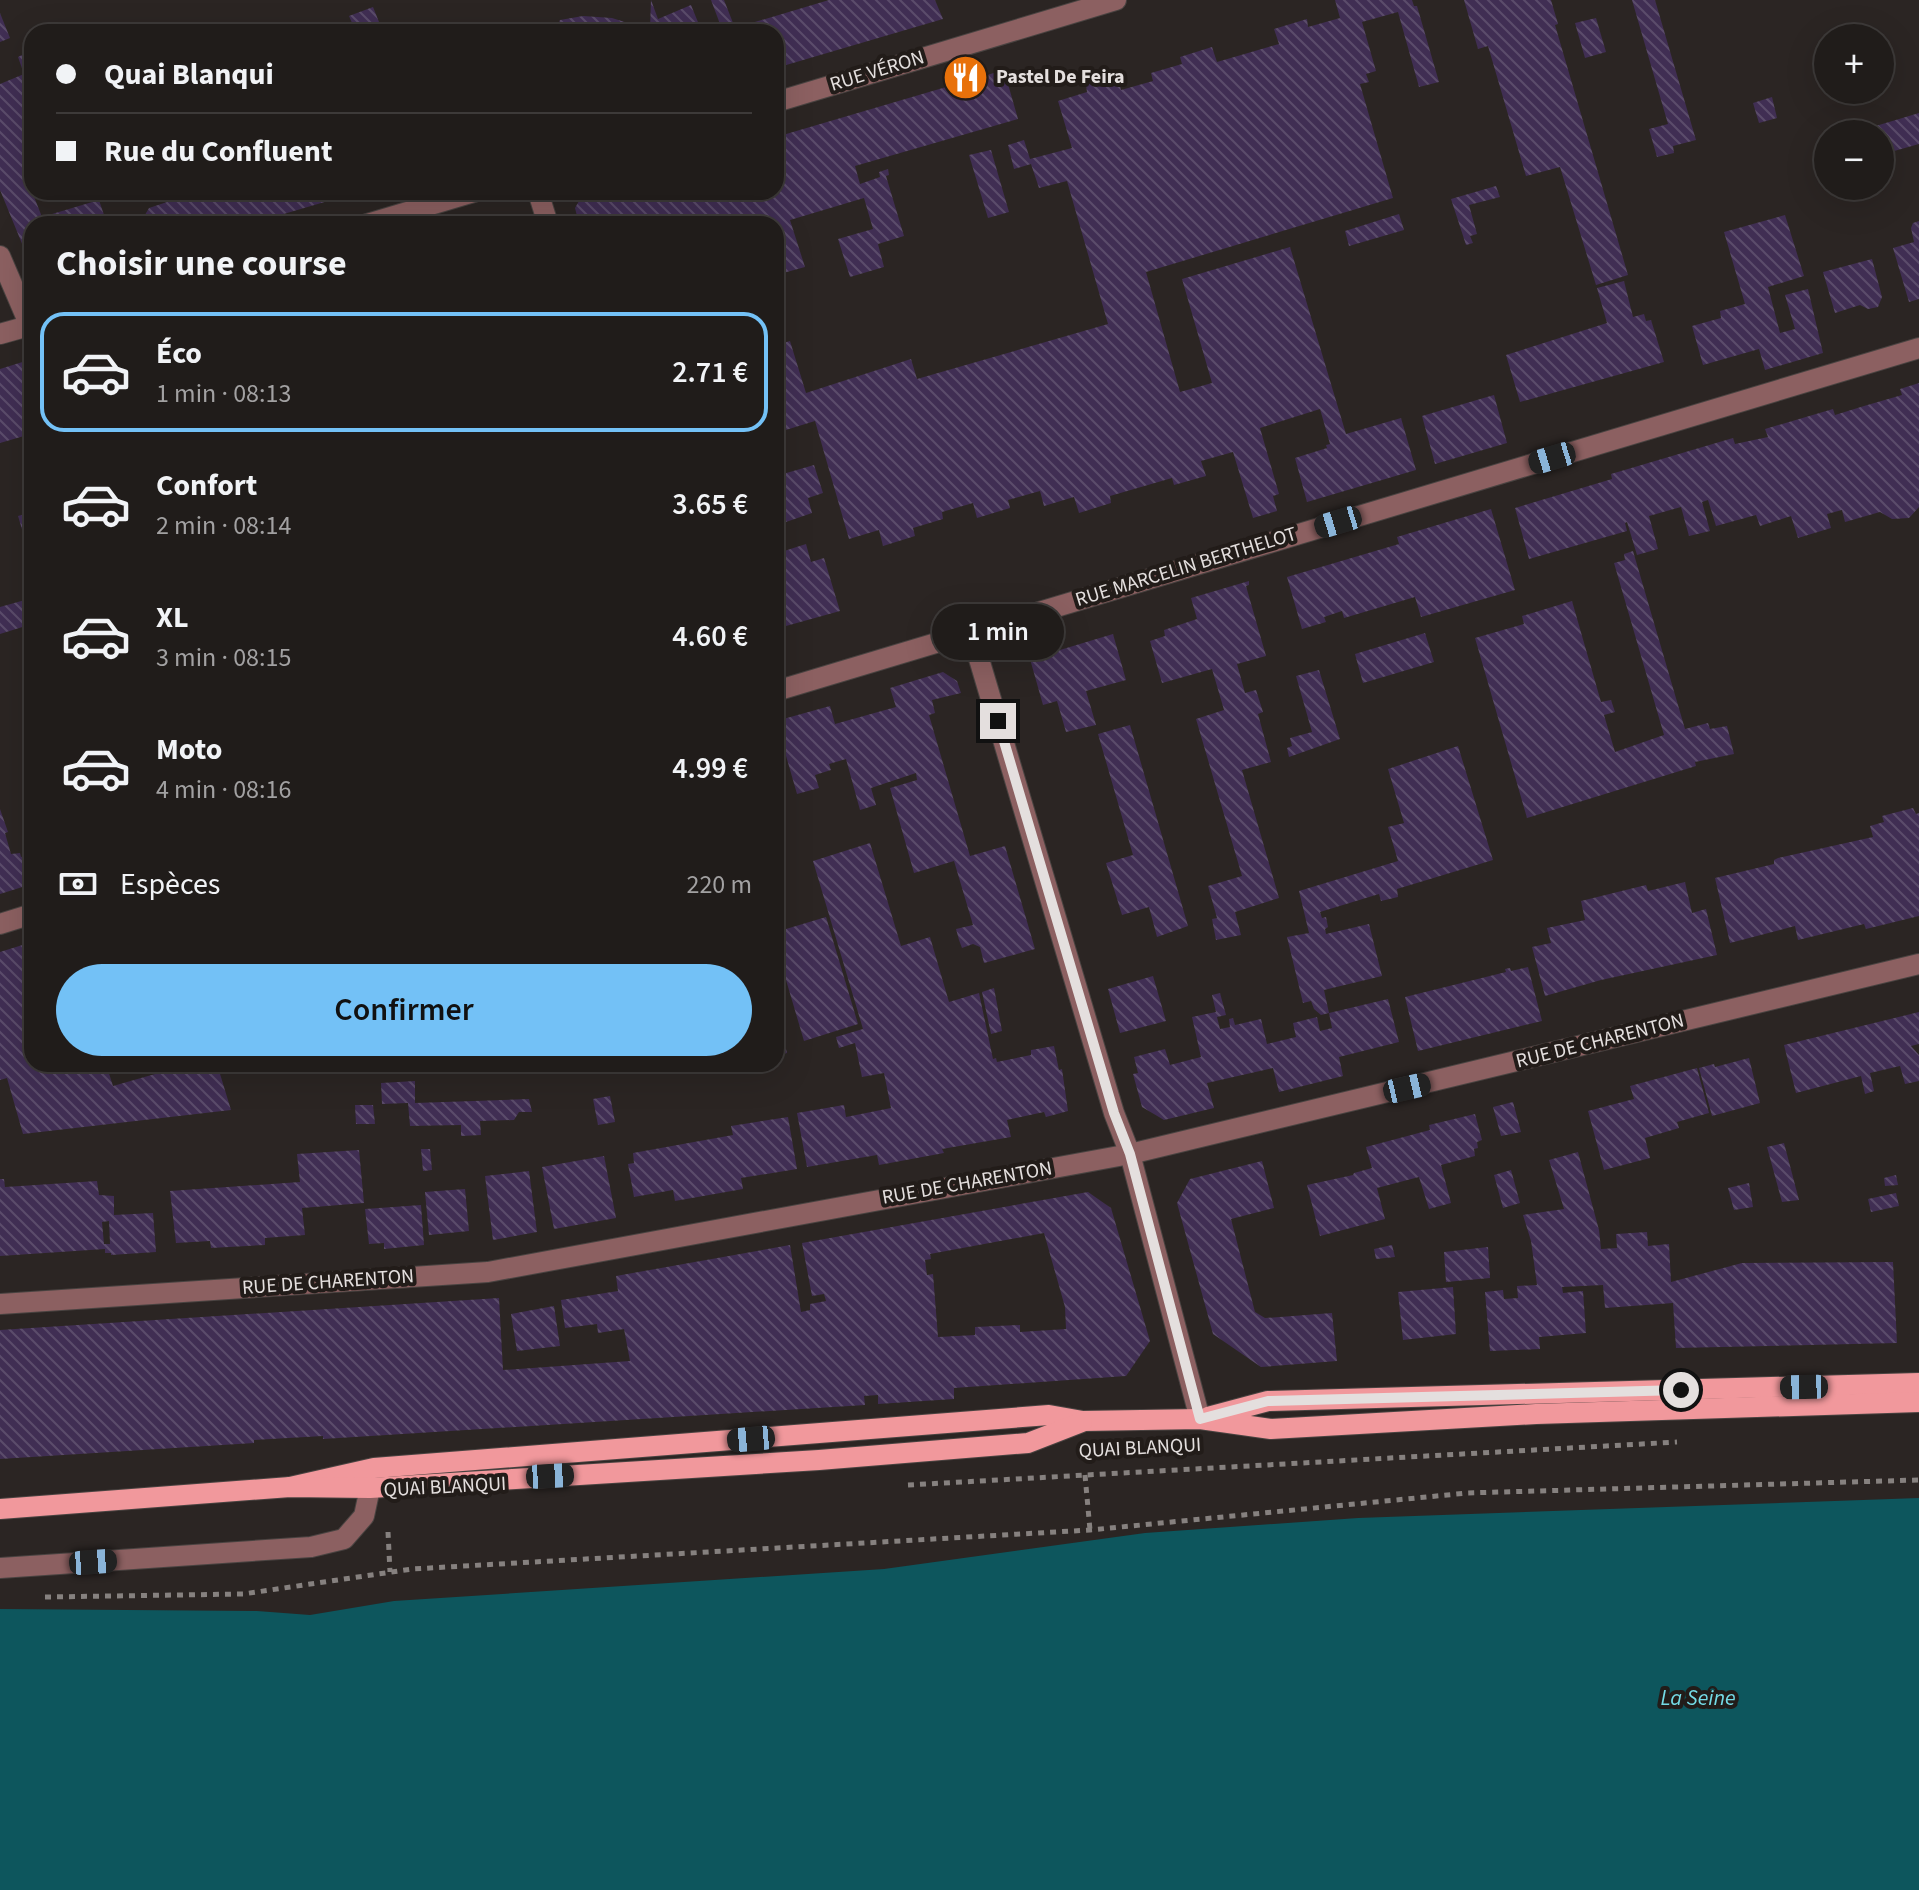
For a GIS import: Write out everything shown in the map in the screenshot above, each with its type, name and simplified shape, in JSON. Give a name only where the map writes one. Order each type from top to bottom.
[{"type":"main road","name":"QUAI BLANQUI","points":[[1200,1419],[1268,1401],[1919,1383]]},
{"type":"main road","name":"QUAI BLANQUI","points":[[290,1487],[374,1468],[1049,1415],[1083,1421],[1200,1419],[1271,1429],[1536,1414],[1919,1402]]},
{"type":"main road","name":"QUAI BLANQUI","points":[[0,1509],[290,1487],[370,1488],[819,1460],[1028,1443],[1083,1421]]},
{"type":"street","name":"RUE VÉRON","points":[[784,100],[1116,0]]},
{"type":"street","points":[[394,216],[447,200]]},
{"type":"street","points":[[0,256],[24,309]]},
{"type":"street","points":[[0,334],[24,327]]},
{"type":"street","name":"RUE MARCELIN BERTHELOT","points":[[784,689],[1919,348]]},
{"type":"street","points":[[971,632],[1109,1098],[1130,1154],[1200,1419]]},
{"type":"street","points":[[0,924],[24,916]]},
{"type":"street","name":"RUE DE CHARENTON","points":[[0,1304],[488,1272],[1130,1154],[1919,964]]},
{"type":"street","points":[[0,1568],[311,1547],[344,1539],[364,1516],[370,1488]]},
{"type":"path","name":"QUAI BLANQUI","points":[[894,1486],[1690,1441]]},
{"type":"path","points":[[1085,1475],[1090,1530]]},
{"type":"path","points":[[32,1597],[243,1594],[428,1568],[1090,1530],[1467,1493],[1919,1480]]},
{"type":"path","name":"QUAI BLANQUI","points":[[364,1516],[387,1515],[390,1572]]},
{"type":"water","name":"La Seine","points":[[1919,1498],[1919,1890],[0,1890],[0,1609],[257,1611],[310,1615],[394,1601],[884,1569],[1145,1533],[1358,1518]]},
{"type":"building","points":[[651,0],[658,19],[691,5],[699,24],[650,24]]},
{"type":"building","points":[[711,0],[724,0],[733,24],[720,24]]},
{"type":"building","points":[[829,0],[935,0],[943,19],[784,66],[784,24],[748,24]]},
{"type":"building","points":[[1335,0],[1412,0],[1417,6],[1439,82],[1419,87],[1398,12],[1362,22],[1376,71],[1366,74],[1369,82],[1360,84],[1393,198],[1146,272],[1180,392],[1212,383],[1182,279],[1290,247],[1346,434],[1401,418],[1416,470],[1307,502],[1295,458],[1327,448],[1326,445],[1330,444],[1320,409],[1260,428],[1279,494],[1273,496],[1277,511],[1253,518],[1233,452],[1201,461],[1206,476],[1174,485],[1172,478],[1110,496],[1111,503],[1079,513],[1074,497],[1044,506],[1040,491],[1008,500],[1010,508],[977,518],[973,503],[942,512],[943,519],[913,528],[915,536],[883,546],[879,530],[849,539],[815,421],[784,431],[784,343],[790,341],[806,393],[911,359],[917,379],[1108,324],[1067,181],[1039,188],[1031,164],[1014,169],[1008,145],[1024,140],[1030,159],[1072,148],[1058,101],[1087,92],[1086,85],[1117,75],[1121,90],[1153,81],[1151,73],[1182,64],[1180,57],[1212,47],[1217,62],[1279,44],[1274,29],[1307,19],[1308,27],[1340,18]]},
{"type":"building","points":[[1464,0],[1551,0],[1558,24],[1555,25],[1628,275],[1596,285],[1560,167],[1526,176],[1488,46],[1478,49]]},
{"type":"building","points":[[1632,0],[1655,0],[1696,140],[1673,146],[1674,153],[1657,157],[1649,129],[1668,124]]},
{"type":"building","points":[[373,7],[380,24],[352,24],[349,16]]},
{"type":"building","points":[[0,13],[10,38],[0,42]]},
{"type":"building","points":[[583,16],[612,18],[631,24],[558,24],[560,20]]},
{"type":"building","points":[[1596,18],[1606,52],[1585,58],[1575,23]]},
{"type":"building","points":[[24,54],[24,74],[18,57]]},
{"type":"building","points":[[1004,70],[1018,119],[855,166],[860,184],[880,177],[879,172],[888,169],[889,175],[886,176],[904,236],[878,244],[884,267],[850,277],[838,239],[873,229],[864,198],[790,220],[805,267],[784,273],[784,216],[577,216],[575,208],[580,200],[784,200],[784,135]]},
{"type":"building","points":[[24,74],[24,200],[35,200],[42,216],[24,216],[24,248],[0,190],[0,84]]},
{"type":"building","points":[[1772,97],[1777,118],[1759,123],[1753,103]]},
{"type":"building","points":[[1919,113],[1919,144],[1894,151],[1894,120]]},
{"type":"building","points":[[991,150],[1009,212],[988,218],[969,155]]},
{"type":"building","points":[[1496,186],[1500,197],[1469,205],[1477,234],[1470,236],[1473,243],[1466,245],[1451,199]]},
{"type":"building","points":[[99,200],[104,216],[45,216]]},
{"type":"building","points":[[173,200],[331,200],[277,216],[144,216],[149,208]]},
{"type":"building","points":[[1399,214],[1404,230],[1349,246],[1345,231]]},
{"type":"building","points":[[1785,215],[1804,276],[1768,287],[1780,333],[1795,329],[1785,295],[1808,289],[1823,353],[1765,370],[1759,349],[1703,365],[1692,326],[1721,318],[1720,311],[1745,304],[1724,232]]},
{"type":"building","points":[[1919,221],[1919,299],[1909,302],[1893,248],[1914,242],[1911,228],[1913,223]]},
{"type":"building","points":[[1872,259],[1882,297],[1878,307],[1868,309],[1860,305],[1835,313],[1823,272]]},
{"type":"building","points":[[1624,281],[1633,317],[1644,314],[1646,321],[1651,320],[1664,362],[1520,402],[1506,355],[1607,323],[1597,288]]},
{"type":"building","points":[[24,362],[24,436],[0,443],[0,369]]},
{"type":"building","points":[[1919,383],[1919,507],[1909,518],[1892,519],[1880,512],[1845,522],[1842,510],[1827,514],[1831,528],[1798,538],[1791,516],[1760,526],[1756,515],[1716,526],[1708,500],[1702,502],[1710,531],[1689,536],[1681,507],[1649,516],[1658,549],[1637,555],[1627,522],[1627,531],[1529,559],[1515,508],[1612,479],[1611,474],[1733,438],[1735,444],[1768,437],[1765,429],[1833,409],[1835,415],[1902,395],[1900,389]]},
{"type":"building","points":[[1494,395],[1507,443],[1435,464],[1422,416]]},
{"type":"building","points":[[814,465],[823,493],[808,498],[812,513],[786,522],[784,516],[784,474]]},
{"type":"building","points":[[1491,509],[1515,590],[1421,617],[1415,597],[1344,618],[1342,611],[1324,617],[1326,622],[1302,629],[1287,577],[1399,544],[1397,537]]},
{"type":"building","points":[[24,514],[24,536],[18,516]]},
{"type":"building","points":[[806,544],[811,562],[824,558],[840,611],[786,626],[784,551]]},
{"type":"building","points":[[1633,551],[1685,729],[1708,723],[1710,729],[1727,726],[1734,754],[1695,762],[1696,766],[1527,818],[1475,638],[1524,624],[1522,616],[1572,601],[1601,702],[1611,700],[1615,712],[1604,715],[1615,752],[1664,735],[1614,563],[1625,560],[1624,554]]},
{"type":"building","points":[[1249,581],[1246,586],[1266,656],[1237,664],[1245,693],[1256,690],[1263,712],[1258,714],[1271,762],[1242,770],[1279,898],[1235,912],[1241,935],[1216,940],[1212,919],[1217,918],[1208,886],[1242,876],[1196,719],[1224,710],[1212,669],[1162,683],[1150,641],[1165,636],[1164,630],[1197,619],[1191,598]]},
{"type":"building","points":[[24,600],[24,626],[0,634],[0,607]]},
{"type":"building","points":[[1425,633],[1434,662],[1363,683],[1355,654]]},
{"type":"building","points":[[1113,634],[1126,680],[1086,691],[1096,725],[1066,732],[1057,701],[1043,705],[1030,659]]},
{"type":"building","points":[[1319,670],[1340,739],[1289,757],[1287,748],[1292,746],[1290,738],[1312,732],[1296,676]]},
{"type":"building","points":[[943,672],[957,681],[961,693],[932,700],[935,713],[929,715],[970,856],[1005,846],[1035,949],[984,963],[980,947],[973,944],[962,948],[956,929],[973,925],[954,861],[914,873],[890,788],[917,780],[916,773],[871,788],[876,805],[860,810],[846,759],[829,764],[831,770],[815,775],[819,788],[797,794],[784,749],[784,719],[830,706],[835,724],[896,707],[890,688]]},
{"type":"building","points":[[1130,725],[1188,926],[1157,937],[1149,907],[1122,915],[1106,863],[1133,855],[1098,734]]},
{"type":"building","points":[[1458,746],[1493,860],[1397,889],[1398,897],[1381,901],[1379,894],[1320,912],[1322,918],[1326,917],[1326,934],[1369,924],[1382,976],[1324,990],[1329,1013],[1321,1015],[1311,1001],[1303,1003],[1287,937],[1309,933],[1299,891],[1398,861],[1388,827],[1404,823],[1388,769]]},
{"type":"building","points":[[1913,808],[1916,814],[1919,813],[1919,916],[1866,929],[1864,924],[1798,940],[1795,926],[1730,943],[1715,878],[1774,864],[1778,858],[1873,837],[1870,826],[1884,822],[1882,816]]},
{"type":"building","points":[[0,809],[11,854],[20,853],[21,857],[24,856],[24,886],[0,894]]},
{"type":"building","points":[[870,843],[901,946],[930,937],[949,1002],[979,993],[993,1059],[996,1058],[997,1062],[1031,1055],[1031,1050],[1054,1046],[1059,1070],[1062,1069],[1068,1111],[1046,1117],[1044,1112],[1007,1120],[1011,1137],[942,1149],[944,1153],[879,1165],[877,1155],[807,1167],[797,1113],[844,1105],[846,1117],[891,1108],[884,1073],[862,1077],[855,1043],[839,1048],[836,1037],[863,1029],[813,861]]},
{"type":"building","points":[[1685,882],[1692,913],[1706,909],[1717,955],[1601,980],[1545,996],[1532,947],[1551,943],[1547,928],[1585,920],[1581,901],[1646,885],[1648,891]]},
{"type":"building","points":[[826,917],[858,1024],[804,1041],[784,973],[784,930]]},
{"type":"building","points":[[24,944],[24,1072],[109,1072],[113,1086],[162,1072],[219,1072],[231,1110],[23,1134],[7,1078],[0,1080],[0,952]]},
{"type":"building","points":[[1528,967],[1542,1021],[1418,1051],[1405,997],[1506,972],[1505,969],[1510,968],[1511,971]]},
{"type":"building","points":[[1153,976],[1166,1021],[1120,1033],[1108,989]]},
{"type":"building","points":[[994,988],[1002,1031],[991,1034],[982,992]]},
{"type":"building","points":[[1220,993],[1226,1015],[1217,1017],[1220,1029],[1230,1027],[1229,1019],[1233,1018],[1235,1025],[1261,1019],[1267,1044],[1296,1037],[1293,1023],[1317,1017],[1320,1031],[1332,1028],[1329,1013],[1388,999],[1399,1042],[1339,1057],[1343,1076],[1279,1092],[1273,1068],[1207,1083],[1214,1108],[1164,1120],[1142,1107],[1133,1074],[1138,1073],[1134,1057],[1165,1049],[1170,1065],[1201,1057],[1192,1017],[1216,1012],[1212,995]]},
{"type":"building","points":[[1919,1012],[1919,1044],[1911,1046],[1919,1055],[1919,1081],[1905,1084],[1900,1066],[1870,1073],[1874,1091],[1865,1094],[1861,1076],[1796,1093],[1784,1045]]},
{"type":"building","points":[[1749,1058],[1760,1103],[1712,1116],[1699,1068]]},
{"type":"building","points":[[1697,1068],[1709,1113],[1677,1122],[1679,1128],[1645,1138],[1650,1158],[1604,1170],[1588,1111],[1634,1099],[1630,1086]]},
{"type":"building","points":[[415,1081],[415,1103],[529,1099],[532,1112],[519,1112],[514,1120],[480,1121],[481,1135],[461,1136],[461,1125],[410,1126],[408,1103],[382,1104],[381,1083]]},
{"type":"building","points":[[610,1096],[615,1122],[598,1125],[593,1099]]},
{"type":"building","points":[[1513,1102],[1521,1132],[1501,1136],[1493,1107]]},
{"type":"building","points":[[355,1105],[373,1105],[375,1124],[356,1124]]},
{"type":"building","points":[[1475,1114],[1482,1140],[1477,1142],[1475,1156],[1441,1165],[1451,1203],[1429,1209],[1419,1177],[1377,1188],[1385,1219],[1320,1236],[1307,1185],[1372,1168],[1366,1147],[1430,1130],[1429,1125]]},
{"type":"building","points":[[788,1117],[797,1169],[741,1178],[743,1189],[675,1201],[673,1190],[634,1197],[628,1164],[634,1163],[633,1153],[733,1135],[731,1126]]},
{"type":"building","points":[[1784,1143],[1799,1200],[1782,1202],[1767,1147]]},
{"type":"building","points":[[421,1149],[430,1149],[432,1170],[423,1171]]},
{"type":"building","points":[[359,1150],[364,1203],[302,1208],[305,1235],[265,1238],[265,1245],[211,1248],[210,1241],[176,1243],[170,1191],[300,1182],[297,1154]]},
{"type":"building","points":[[1578,1152],[1599,1230],[1601,1249],[1617,1248],[1616,1234],[1647,1232],[1648,1246],[1669,1244],[1671,1282],[1742,1263],[1893,1262],[1897,1343],[1676,1348],[1673,1303],[1605,1308],[1603,1285],[1562,1287],[1563,1293],[1583,1291],[1586,1333],[1539,1337],[1540,1349],[1490,1351],[1485,1292],[1503,1290],[1504,1299],[1518,1298],[1517,1286],[1537,1285],[1531,1241],[1523,1215],[1564,1209],[1549,1160]]},
{"type":"building","points":[[604,1156],[616,1218],[554,1229],[542,1167]]},
{"type":"building","points":[[1262,1161],[1274,1208],[1231,1219],[1255,1312],[1265,1318],[1332,1313],[1337,1361],[1261,1367],[1213,1334],[1177,1203],[1190,1179]]},
{"type":"building","points":[[1511,1170],[1520,1203],[1503,1208],[1494,1175]]},
{"type":"building","points":[[529,1171],[537,1232],[493,1240],[485,1176]]},
{"type":"building","points":[[1896,1175],[1898,1185],[1885,1186],[1884,1178]]},
{"type":"building","points":[[0,1179],[4,1179],[5,1187],[97,1181],[99,1195],[114,1196],[114,1215],[153,1213],[156,1252],[111,1255],[105,1253],[105,1249],[0,1256]],"holes":[[[109,1221],[110,1244],[104,1244],[102,1222]]]},
{"type":"building","points":[[1749,1183],[1753,1207],[1734,1210],[1728,1188]]},
{"type":"building","points":[[465,1189],[469,1231],[429,1235],[425,1192]]},
{"type":"building","points":[[1088,1192],[1111,1208],[1150,1341],[1126,1376],[954,1388],[954,1399],[878,1404],[878,1395],[864,1396],[865,1405],[323,1439],[323,1436],[254,1440],[254,1443],[0,1459],[0,1330],[499,1298],[503,1370],[630,1361],[624,1329],[598,1333],[597,1324],[565,1328],[561,1300],[618,1291],[616,1276],[790,1245],[801,1312],[810,1310],[810,1304],[826,1301],[824,1294],[812,1296],[802,1243]],"holes":[[[1044,1233],[1065,1307],[1066,1329],[1020,1332],[1020,1325],[975,1327],[975,1335],[938,1337],[933,1274],[927,1275],[925,1260],[931,1259],[930,1254]]]},
{"type":"building","points":[[1896,1193],[1899,1206],[1871,1212],[1868,1199]]},
{"type":"building","points":[[421,1205],[424,1245],[384,1249],[384,1243],[369,1244],[365,1209]]},
{"type":"building","points":[[1392,1245],[1395,1257],[1376,1259],[1374,1249]]},
{"type":"building","points":[[1488,1247],[1490,1278],[1446,1282],[1444,1252]]},
{"type":"building","points":[[1453,1287],[1456,1334],[1403,1340],[1398,1292]]},
{"type":"building","points":[[554,1306],[560,1346],[517,1351],[511,1314]]},
{"type":"place","name":"Pastel De Feira","points":[[965,77]]},
{"type":"route","points":[[998,721],[1114,1113],[1130,1154],[1200,1419],[1268,1401],[1681,1390]]}]
